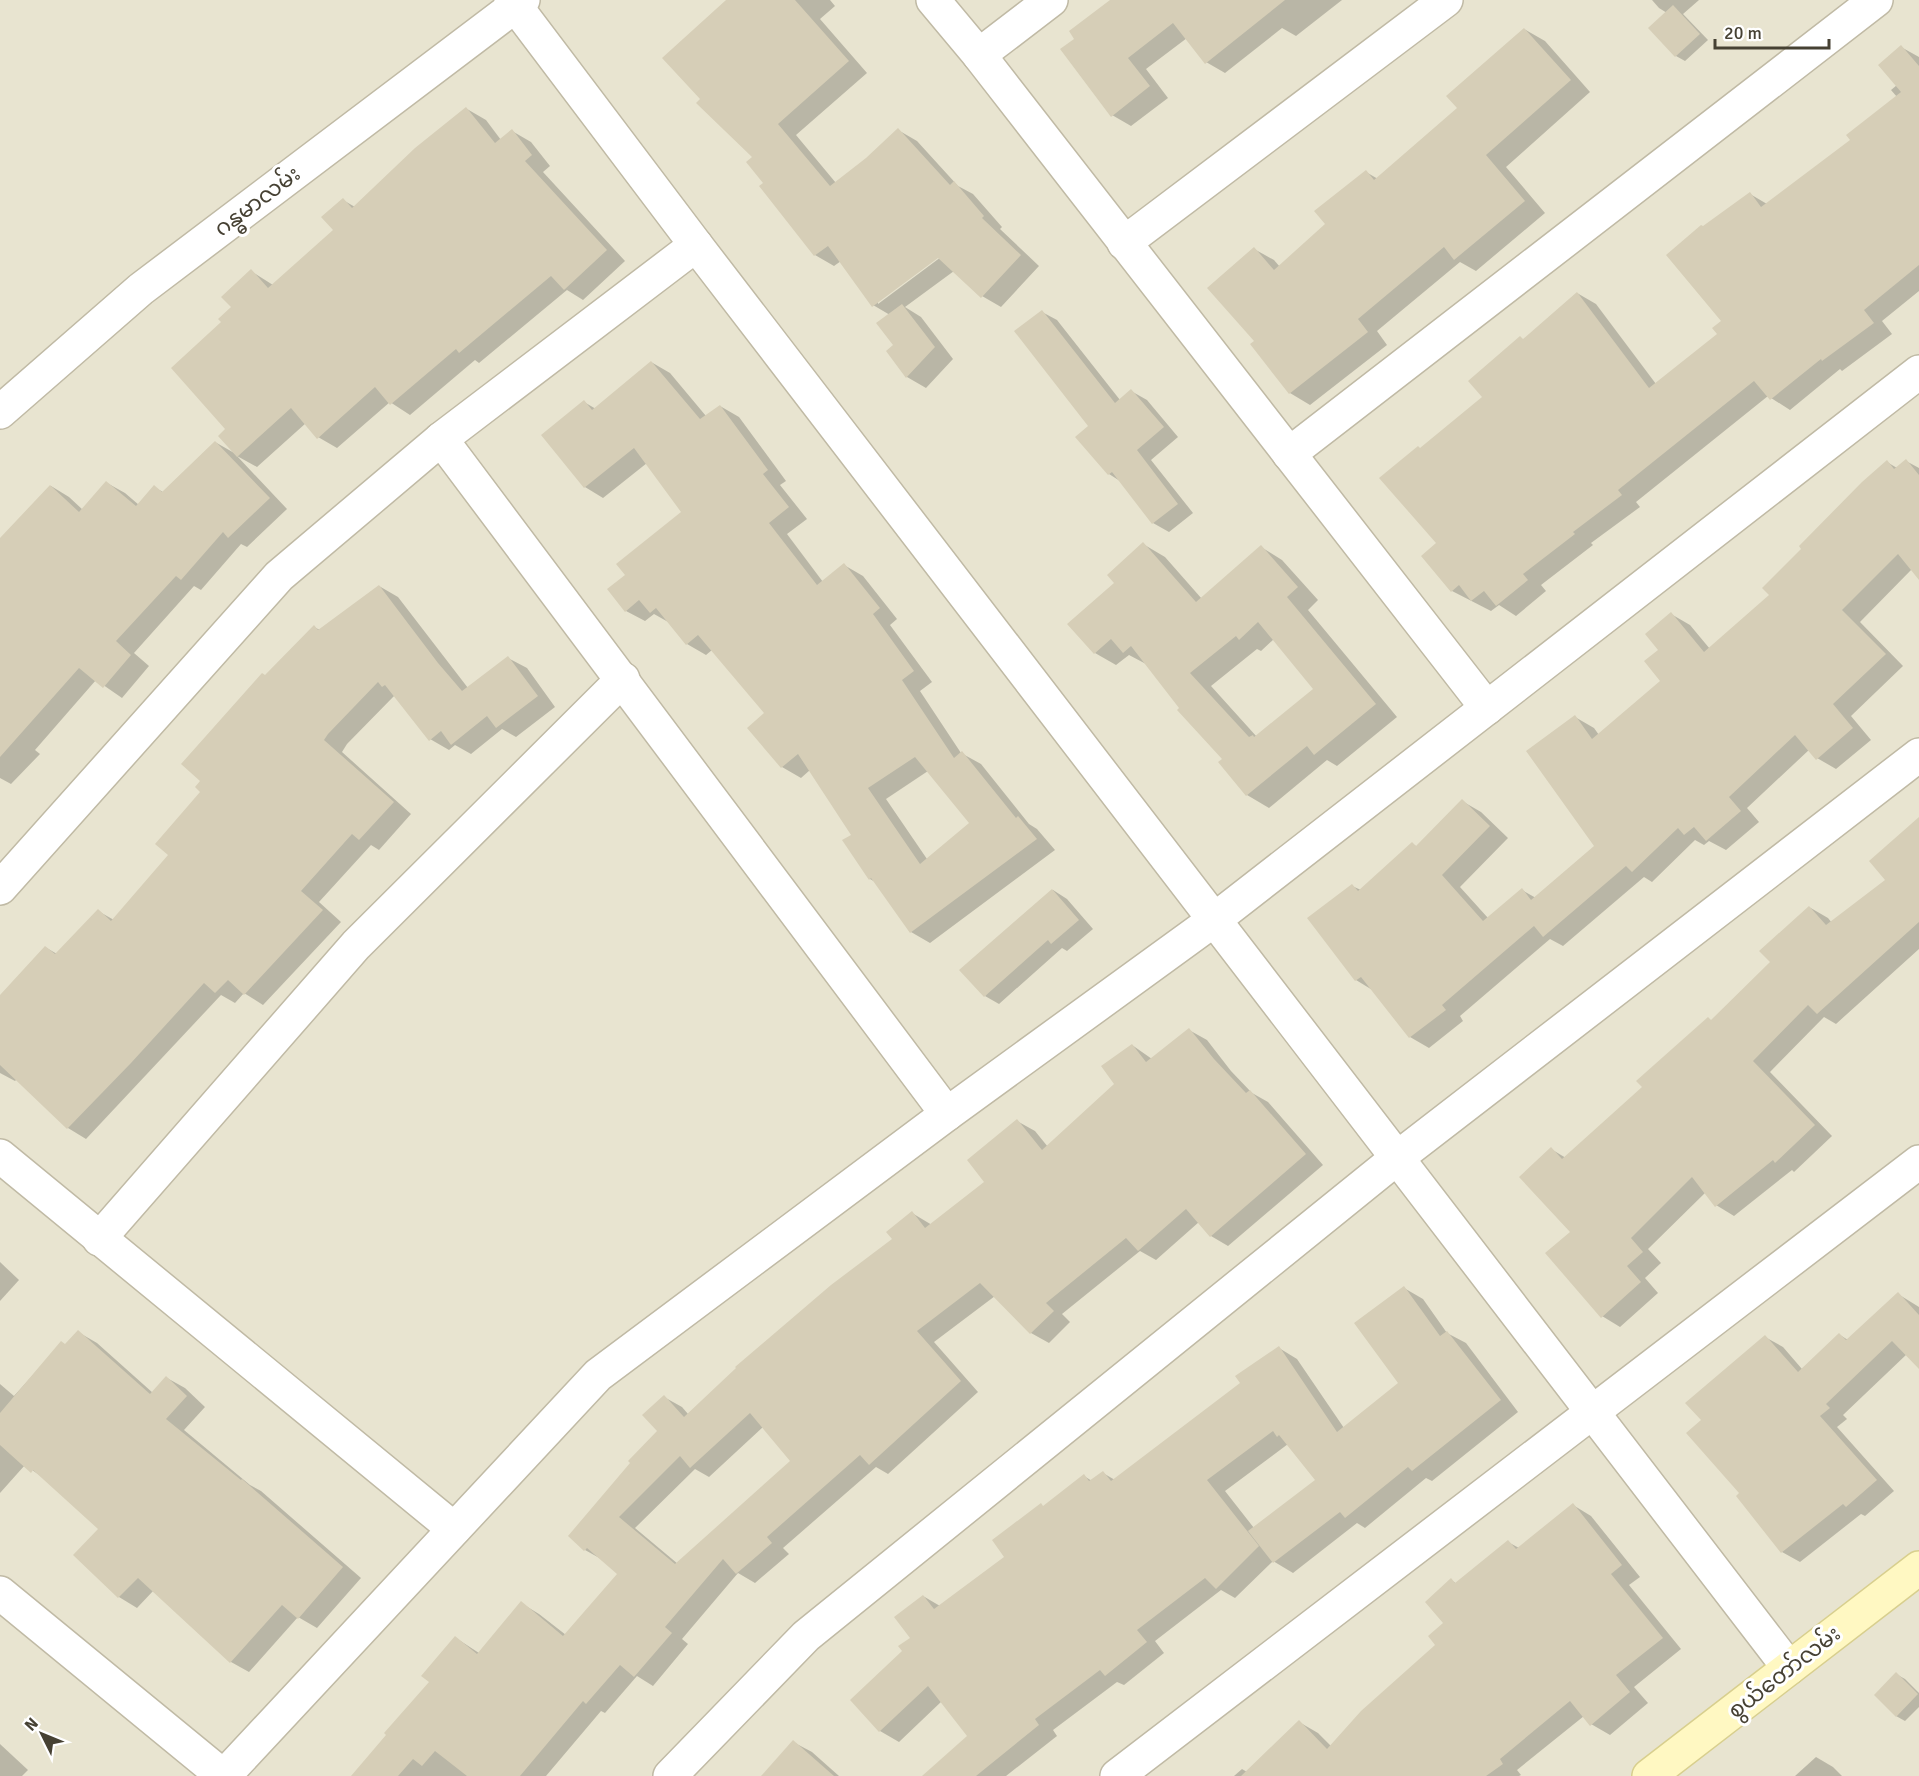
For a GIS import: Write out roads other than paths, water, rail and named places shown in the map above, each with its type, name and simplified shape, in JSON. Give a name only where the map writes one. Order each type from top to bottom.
[{"type":"street","points":[[933,0],[979,55],[1487,708]]},
{"type":"street","points":[[979,55],[1051,0]]},
{"type":"street","points":[[1124,243],[1446,0]]},
{"type":"street","points":[[1290,454],[1876,0]]},
{"type":"street","points":[[516,2],[696,245],[1789,1668]]},
{"type":"street","name":"ဂန္ဓမာလမ်း","points":[[0,412],[141,289],[516,2]]},
{"type":"street","points":[[0,888],[279,576],[441,439],[696,245]]},
{"type":"street","points":[[0,1593],[223,1776],[598,1375],[947,1114],[1214,920],[1919,372]]},
{"type":"street","points":[[441,439],[947,1114]]},
{"type":"street","points":[[99,1239],[356,945],[623,679]]},
{"type":"street","points":[[670,1776],[806,1636],[1397,1158],[1919,755]]},
{"type":"street","points":[[0,1156],[454,1529]]},
{"type":"street","points":[[1117,1776],[1919,1162]]},
{"type":"street","name":"စွယ်တော်လမ်း","points":[[1649,1776],[1919,1568]]}]
